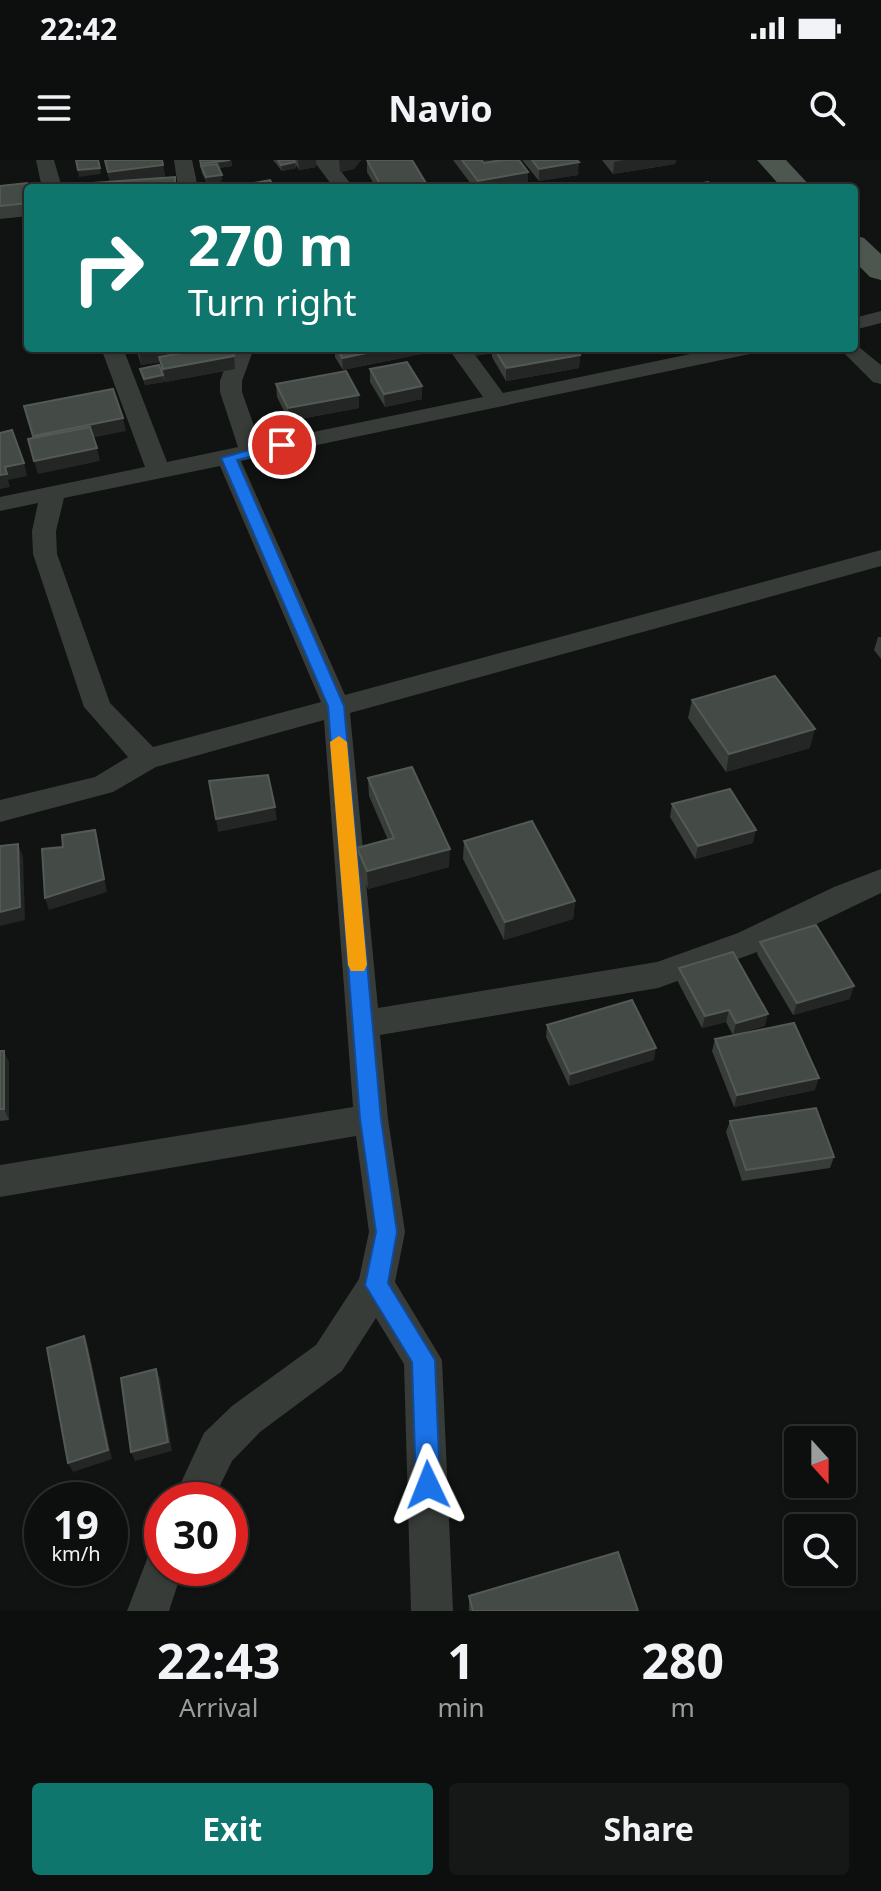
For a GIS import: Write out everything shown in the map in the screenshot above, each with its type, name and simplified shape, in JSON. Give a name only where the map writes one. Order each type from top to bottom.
[{"type":"main road","points":[[771,160],[794,184]]},
{"type":"main road","points":[[858,248],[881,271]]},
{"type":"street","points":[[45,160],[51,184]]},
{"type":"street","points":[[183,160],[187,184]]},
{"type":"street","points":[[322,160],[341,184]]},
{"type":"street","points":[[858,323],[881,317]]},
{"type":"street","points":[[114,352],[158,470]]},
{"type":"street","points":[[201,1482],[218,1447],[246,1419],[329,1358],[376,1285],[387,1232],[371,1119],[336,706],[240,455],[231,385],[242,352]]},
{"type":"street","points":[[462,352],[498,402]]},
{"type":"street","points":[[0,504],[731,352]]},
{"type":"street","points":[[854,352],[881,377]]},
{"type":"street","points":[[53,492],[44,531],[45,554],[98,707],[147,759]]},
{"type":"street","points":[[0,811],[103,785],[147,759],[881,558]]},
{"type":"street","points":[[363,1024],[658,975],[749,942],[881,881]]},
{"type":"street","points":[[0,1181],[371,1119]]},
{"type":"street","points":[[376,1285],[423,1360],[432,1611]]},
{"type":"street","points":[[148,1611],[157,1586]]},
{"type":"building","points":[[76,160],[98,160],[100,168],[78,170]]},
{"type":"building","points":[[105,160],[162,160],[163,165],[108,172]]},
{"type":"building","points":[[200,160],[230,160],[201,164]]},
{"type":"building","points":[[278,160],[294,160],[295,162],[281,165]]},
{"type":"building","points":[[367,160],[412,160],[427,184],[380,184]]},
{"type":"building","points":[[462,160],[481,160],[484,163],[519,160],[528,172],[478,181]]},
{"type":"building","points":[[532,160],[577,160],[579,162],[539,169]]},
{"type":"building","points":[[217,164],[222,175],[206,177],[201,166]]},
{"type":"building","points":[[175,177],[175,184],[79,184]]},
{"type":"building","points":[[270,180],[272,184],[254,184]]},
{"type":"building","points":[[27,183],[24,184],[24,203],[0,206],[0,186]]},
{"type":"building","points":[[187,352],[232,352],[234,356],[163,369],[159,357]]},
{"type":"building","points":[[339,352],[371,352],[342,358]]},
{"type":"building","points":[[496,352],[578,352],[580,355],[506,368]]},
{"type":"building","points":[[407,362],[422,386],[384,394],[370,369]]},
{"type":"building","points":[[159,365],[163,375],[144,379],[140,369]]},
{"type":"building","points":[[346,371],[359,395],[288,408],[276,384]]},
{"type":"building","points":[[113,389],[123,418],[33,436],[24,406]]},
{"type":"building","points":[[90,427],[97,448],[34,461],[28,439]]},
{"type":"building","points":[[12,430],[24,463],[5,467],[7,474],[0,475],[0,433]]},
{"type":"building","points":[[775,676],[815,729],[729,754],[692,700]]},
{"type":"building","points":[[412,767],[450,849],[367,871],[357,848],[394,838],[368,778]]},
{"type":"building","points":[[268,775],[275,807],[216,819],[209,781]]},
{"type":"building","points":[[730,789],[756,830],[698,846],[672,804]]},
{"type":"building","points":[[532,821],[575,901],[505,922],[464,841]]},
{"type":"building","points":[[95,830],[104,879],[45,898],[42,849],[63,847],[62,835]]},
{"type":"building","points":[[18,844],[20,907],[0,912],[0,846]]},
{"type":"building","points":[[816,925],[854,986],[797,1003],[760,942]]},
{"type":"building","points":[[733,952],[768,1014],[736,1023],[729,1010],[705,1016],[679,968]]},
{"type":"building","points":[[632,1000],[656,1048],[570,1074],[547,1025]]},
{"type":"building","points":[[794,1023],[819,1078],[737,1095],[715,1039]]},
{"type":"building","points":[[0,1051],[4,1051],[4,1109],[0,1109]]},
{"type":"building","points":[[816,1108],[834,1157],[746,1170],[730,1121]]},
{"type":"building","points":[[84,1336],[108,1450],[68,1463],[47,1348]]},
{"type":"building","points":[[156,1369],[168,1442],[131,1452],[121,1378]]},
{"type":"building","points":[[618,1552],[638,1611],[473,1611],[469,1596]]},
{"type":"slow traffic","points":[[339,742],[358,965]]},
{"type":"route","points":[[282,445],[228,458],[336,706],[371,1119],[387,1232],[376,1285],[423,1360],[428,1485]]}]
